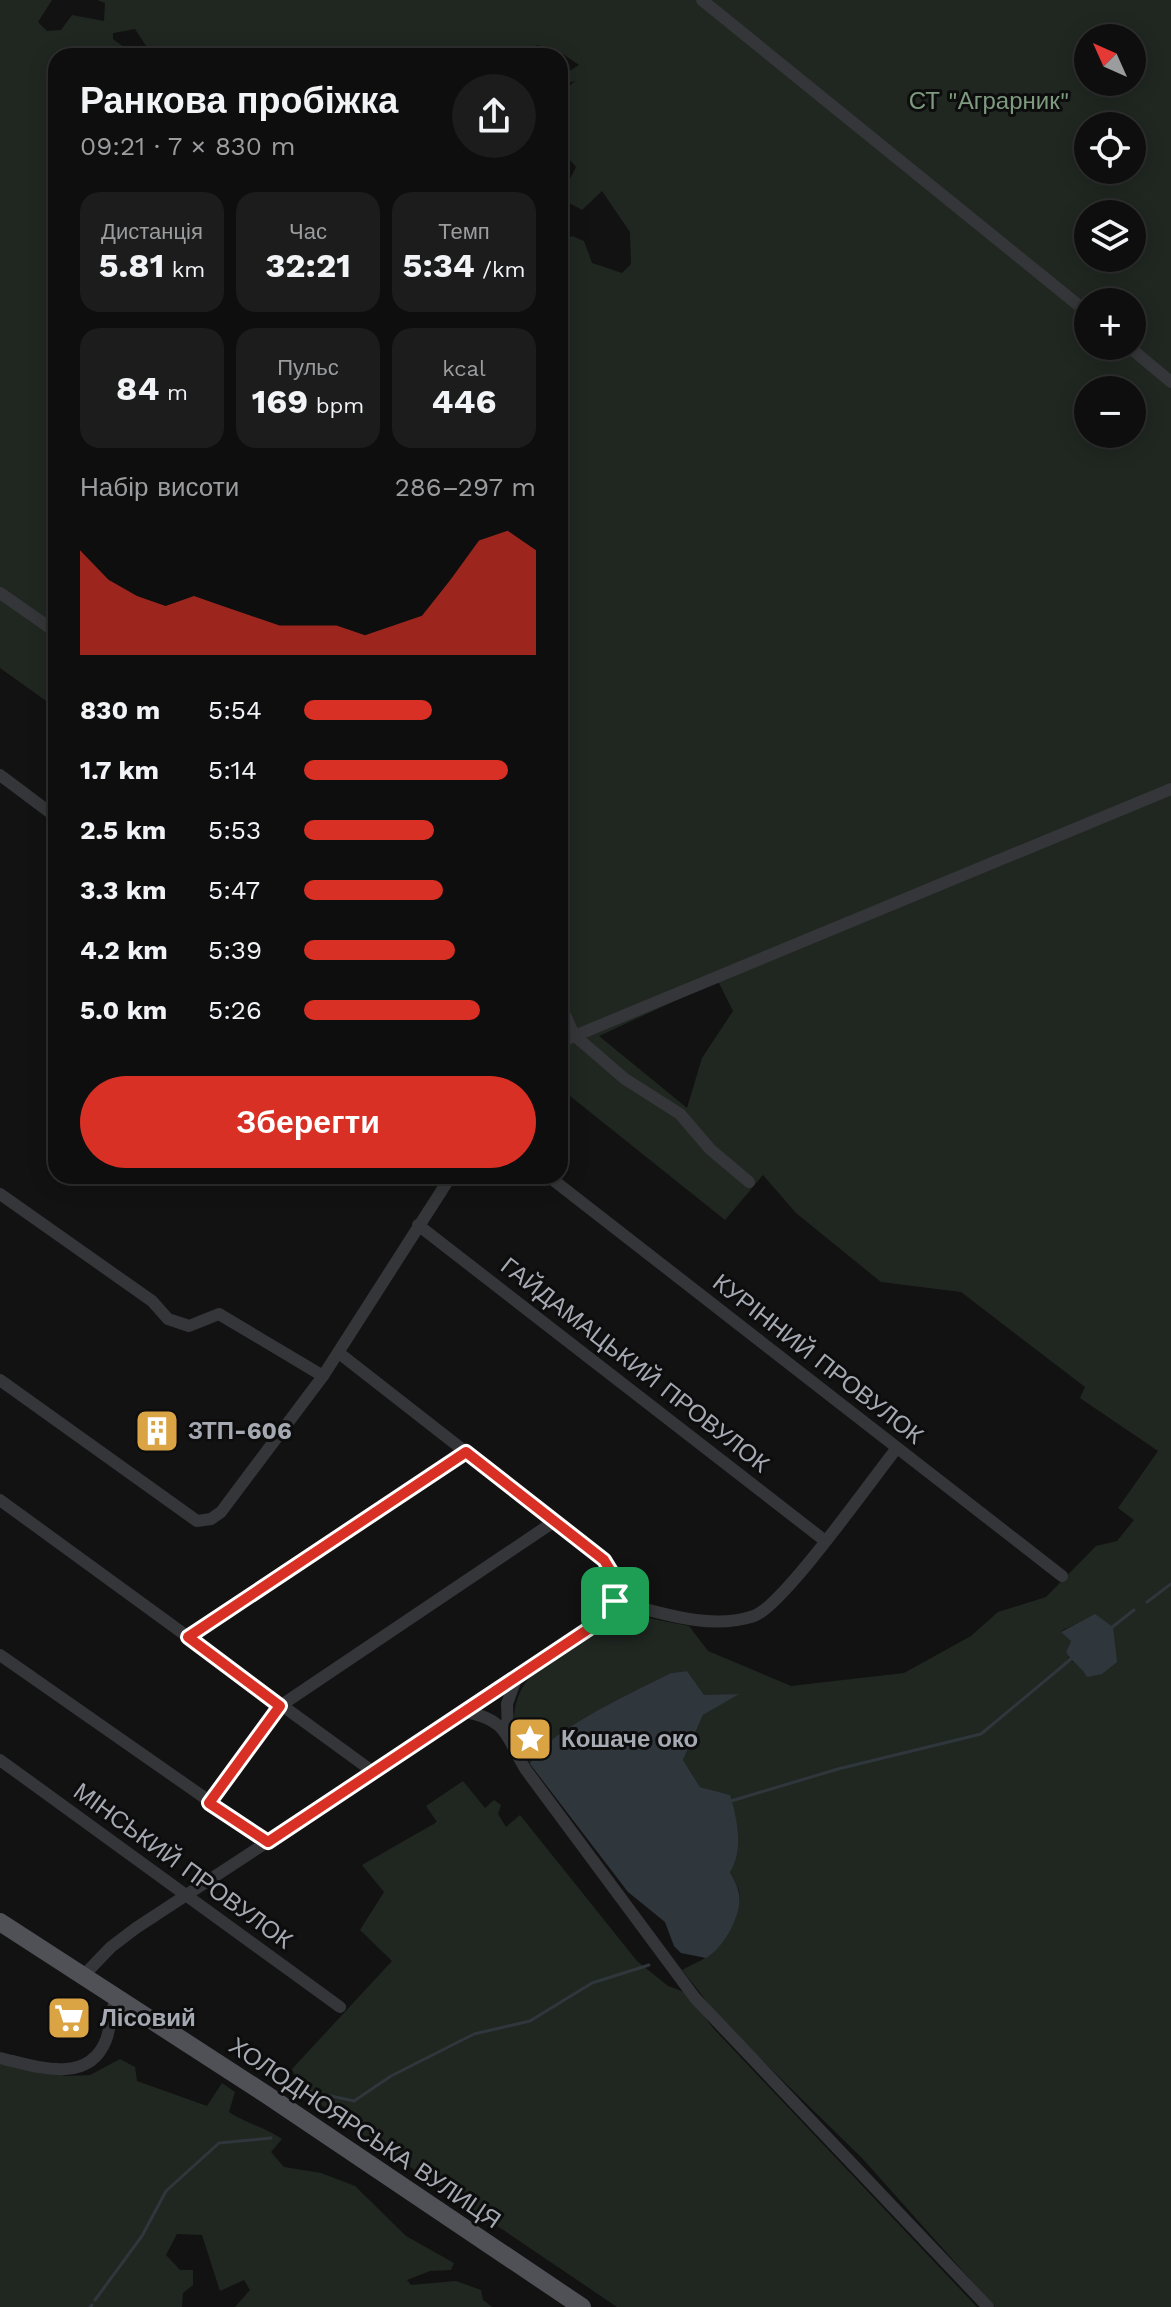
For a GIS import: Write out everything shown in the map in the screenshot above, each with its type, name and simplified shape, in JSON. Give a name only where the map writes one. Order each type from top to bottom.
[{"type":"main road","name":"ХОЛОДНОЯРСЬКА ВУЛИЦЯ","points":[[0,1922],[582,2307]]},
{"type":"street","points":[[702,0],[1074,302]]},
{"type":"street","points":[[1145,360],[1171,382]]},
{"type":"street","points":[[0,593],[48,626]]},
{"type":"street","points":[[0,775],[48,811]]},
{"type":"street","points":[[568,1038],[820,932],[995,865],[1171,789]]},
{"type":"street","points":[[568,1022],[574,1035],[625,1079],[680,1114],[710,1149],[749,1182]]},
{"type":"street","points":[[0,1380],[197,1521],[211,1519],[221,1512],[323,1376],[446,1184]]},
{"type":"street","name":"КУРІННИЙ ПРОВУЛОК","points":[[558,1184],[1062,1576]]},
{"type":"street","points":[[0,1194],[152,1301],[168,1319],[189,1326],[219,1314],[323,1376]]},
{"type":"street","name":"ГАЙДАМАЦЬКИЙ ПРОВУЛОК","points":[[418,1225],[824,1540]]},
{"type":"street","points":[[83,1976],[111,1947],[185,1895],[599,1622],[615,1601],[612,1573],[604,1560],[339,1353]]},
{"type":"street","points":[[615,1601],[686,1619],[722,1621],[755,1616],[782,1596],[897,1448]]},
{"type":"street","points":[[188,1637],[466,1452]]},
{"type":"street","points":[[0,1500],[372,1771]]},
{"type":"street","points":[[209,1803],[280,1706],[555,1521]]},
{"type":"street","points":[[0,1655],[268,1842]]},
{"type":"street","points":[[516,1679],[507,1704],[508,1732],[526,1770],[695,1998],[988,2307]]},
{"type":"street","points":[[466,1712],[487,1716],[508,1732]]},
{"type":"street","name":"МІНСЬКИЙ ПРОВУЛОК","points":[[0,1760],[340,2007]]},
{"type":"street","points":[[0,2058],[63,2071],[80,2066],[94,2057],[106,2039],[116,1997]]},
{"type":"green space","name":"СТ \"Аграрник\"","points":[[0,0],[52,0],[38,22],[47,31],[61,30],[72,15],[104,21],[105,3],[97,0],[1171,0],[1171,2307],[995,2307],[862,2158],[724,2023],[682,1970],[708,1956],[719,1946],[739,1902],[739,1891],[730,1868],[734,1823],[729,1795],[700,1787],[683,1760],[703,1715],[738,1694],[704,1696],[687,1671],[671,1673],[572,1727],[538,1752],[530,1764],[516,1733],[515,1708],[522,1689],[534,1673],[567,1645],[622,1613],[689,1626],[708,1651],[791,1686],[904,1673],[971,1636],[998,1612],[1046,1597],[1096,1546],[1117,1541],[1134,1520],[1118,1508],[1158,1451],[1080,1398],[1085,1387],[961,1292],[881,1282],[796,1213],[763,1175],[725,1220],[568,1094],[568,239],[572,236],[584,241],[592,263],[622,273],[631,264],[630,232],[602,191],[582,210],[568,202],[568,182],[576,167],[568,158],[568,87],[575,81],[568,83],[568,72],[579,65],[568,57],[568,48],[538,45],[530,48],[147,48],[135,29],[113,33],[113,39],[125,48],[48,48],[48,702],[0,668]],"holes":[[[718,981],[733,1011],[702,1058],[687,1108],[599,1036]],[[1095,1615],[1113,1627],[1083,1669],[1070,1660],[1066,1652],[1071,1641],[1061,1631]]]},
{"type":"green space","points":[[463,1781],[485,1808],[494,1800],[501,1805],[498,1814],[506,1827],[520,1815],[637,1961],[668,1986],[687,1993],[713,2028],[977,2307],[617,2307],[338,2118],[299,2087],[292,2069],[392,1961],[360,1930],[384,1892],[362,1865],[437,1822],[426,1806]]},
{"type":"green space","points":[[120,2059],[135,2067],[137,2081],[207,2106],[222,2083],[235,2092],[229,2112],[282,2139],[271,2152],[284,2167],[321,2173],[355,2186],[406,2236],[454,2263],[451,2270],[430,2271],[407,2280],[411,2285],[456,2281],[481,2290],[483,2300],[492,2307],[235,2307],[250,2290],[244,2280],[220,2291],[202,2235],[177,2234],[166,2255],[180,2270],[193,2270],[193,2285],[183,2293],[182,2307],[0,2307],[0,2064],[66,2076],[90,2075]]},
{"type":"shaded area","points":[[1095,1614],[1113,1627],[1117,1662],[1102,1674],[1087,1677],[1068,1656],[1066,1652],[1071,1641],[1061,1632]]},
{"type":"shaded area","points":[[687,1671],[704,1695],[739,1694],[703,1715],[683,1760],[700,1787],[730,1795],[737,1824],[737,1854],[730,1872],[738,1890],[736,1918],[720,1946],[706,1958],[681,1953],[674,1946],[665,1922],[628,1892],[530,1764],[538,1752],[571,1726],[671,1673]]},
{"type":"waterway","points":[[1147,1602],[1171,1584]]},
{"type":"waterway","points":[[1111,1628],[1134,1610]]},
{"type":"waterway","points":[[731,1801],[838,1769],[981,1734],[1071,1659]]},
{"type":"waterway","points":[[308,2091],[354,2101],[391,2076],[474,2034],[530,2021],[592,1983],[649,1965]]},
{"type":"waterway","points":[[95,2300],[142,2236],[166,2191],[219,2143],[271,2138]]},
{"type":"place","name":"ЗТП-606","points":[[157,1431]]},
{"type":"place","name":"Кошаче око","points":[[530,1739]]},
{"type":"place","name":"Лісовий","points":[[69,2018]]},
{"type":"route","points":[[466,1452],[604,1560],[612,1573],[615,1601],[609,1613],[599,1622],[268,1842],[209,1803],[280,1706],[188,1637],[466,1452]]}]
